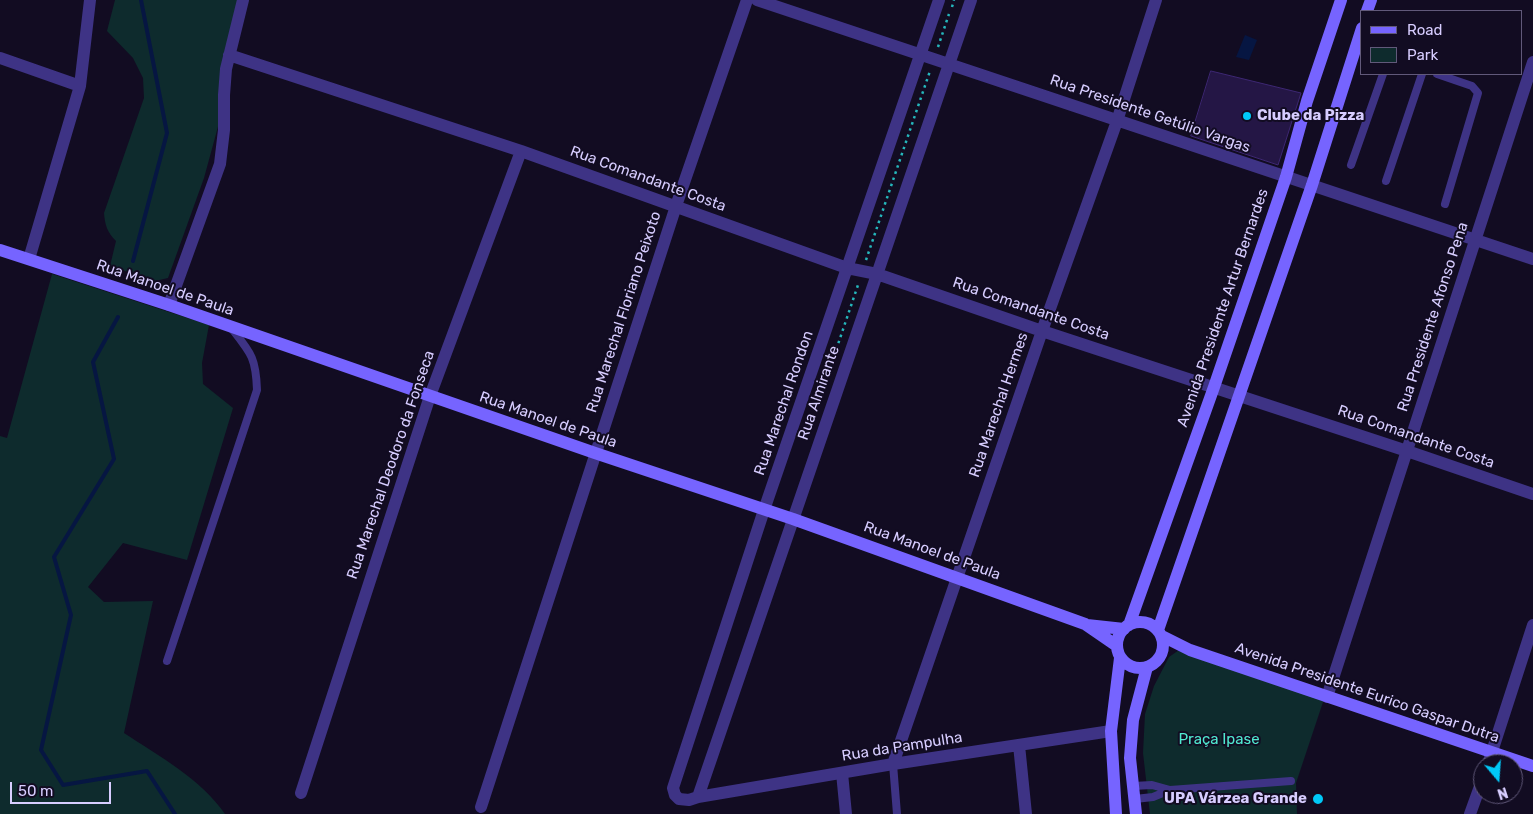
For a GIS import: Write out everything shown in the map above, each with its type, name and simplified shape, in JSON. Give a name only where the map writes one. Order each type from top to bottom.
[{"type":"main road","name":"Avenida Presidente Artur Bernardes","points":[[1126,626],[1214,387],[1286,177],[1307,101],[1340,0]]},
{"type":"main road","points":[[1159,658],[1163,651],[1160,633],[1238,396],[1359,48]]},
{"type":"main road","name":"Rua Manoel de Paula","points":[[0,250],[169,305],[595,453],[793,519],[1085,624],[1126,626]]},
{"type":"main road","points":[[1116,814],[1111,731],[1119,636],[1126,626],[1137,622],[1144,622],[1160,633]]},
{"type":"main road","name":"Rua Manoel de Paula","points":[[1085,624],[1119,652]]},
{"type":"main road","name":"Avenida Presidente Eurico Gaspar Dutra","points":[[1160,633],[1190,650],[1326,696],[1479,754]]},
{"type":"main road","points":[[1119,652],[1132,667],[1140,668],[1147,667],[1159,658],[1190,650]]},
{"type":"main road","points":[[1136,814],[1130,758],[1133,720],[1147,667]]},
{"type":"street","points":[[29,259],[80,86],[90,0]]},
{"type":"street","points":[[169,305],[220,164],[224,130],[226,70],[244,0]]},
{"type":"street","name":"Rua Marechal Floriano Peixoto","points":[[481,807],[676,206],[747,0]]},
{"type":"street","name":"Rua Presidente Getúlio Vargas","points":[[757,0],[1533,259]]},
{"type":"street","name":"Rua Marechal Rondon","points":[[698,797],[689,800],[679,799],[675,795],[674,788],[764,510],[939,0]]},
{"type":"street","name":"Rua Almirante","points":[[698,797],[971,0]]},
{"type":"street","name":"Rua Marechal Hermes","points":[[893,764],[1042,331],[1117,121],[1156,0]]},
{"type":"street","name":"Rua Comandante Costa","points":[[230,55],[521,151],[847,268],[877,274],[1042,331],[1533,494]]},
{"type":"street","points":[[0,58],[80,86]]},
{"type":"street","name":"Rua Presidente Afonso Pena","points":[[1326,696],[1533,62]]},
{"type":"street","name":"Rua Marechal Deodoro da Fonseca","points":[[301,793],[430,396],[521,151]]},
{"type":"street","points":[[1491,754],[1533,625]]},
{"type":"street","name":"Rua da Pampulha","points":[[698,797],[842,772],[1111,731]]},
{"type":"street","points":[[1019,745],[1026,814]]},
{"type":"street","points":[[842,772],[846,814]]},
{"type":"lane","points":[[1351,165],[1383,75]]},
{"type":"lane","points":[[1386,181],[1422,75]]},
{"type":"lane","points":[[1440,75],[1472,86],[1478,93],[1445,204]]},
{"type":"lane","points":[[167,661],[257,390],[256,372],[251,353],[231,327]]},
{"type":"lane","points":[[893,764],[897,814]]},
{"type":"lane","points":[[1134,799],[1153,797],[1170,790],[1291,781]]},
{"type":"lane","points":[[1133,786],[1152,784],[1170,790]]},
{"type":"green space","points":[[115,0],[239,0],[219,123],[204,178],[168,278],[155,281],[110,266],[116,241],[110,235],[107,228],[104,213],[144,98],[143,78],[133,58],[107,31]]},
{"type":"green space","points":[[52,274],[209,325],[202,363],[203,384],[233,408],[187,560],[123,543],[88,587],[104,602],[153,601],[124,733],[192,779],[215,801],[225,814],[0,814],[0,436],[7,438]]},
{"type":"green space","name":"Praça Ipase","points":[[1182,648],[1324,699],[1296,783],[1297,814],[1150,814],[1143,753],[1145,714],[1154,686],[1169,657]]},
{"type":"water","points":[[1245,35],[1257,40],[1249,60],[1236,57]]},
{"type":"building","name":"Clube da Pizza","points":[[1211,71],[1301,93],[1278,165],[1191,136]]},
{"type":"waterway","points":[[133,261],[167,133],[141,0]]},
{"type":"waterway","points":[[118,317],[93,362],[114,459],[54,557],[71,615],[41,750],[63,785],[147,771],[175,814]]},
{"type":"place","name":"Clube da Pizza","points":[[1247,116]]},
{"type":"place","name":"UPA Várzea Grande","points":[[1318,799]]}]
